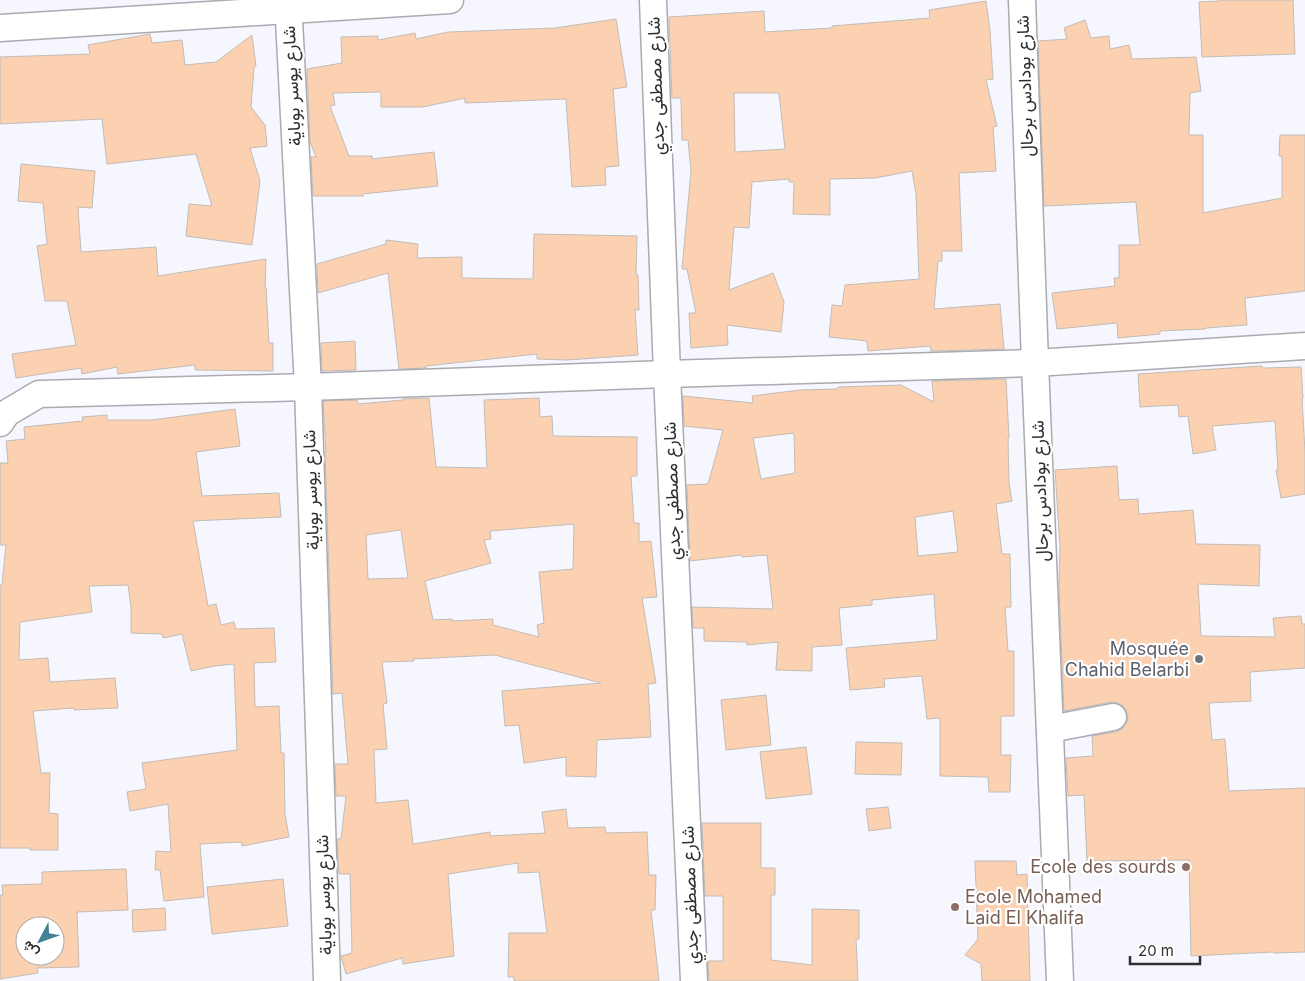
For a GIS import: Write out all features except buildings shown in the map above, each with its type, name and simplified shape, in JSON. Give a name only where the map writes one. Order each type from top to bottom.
[{"type":"street","points":[[0,28],[288,5],[450,0]]},
{"type":"street","name":"شارع مصطفى جدي","points":[[653,0],[667,374],[694,981]]},
{"type":"street","name":"شارع بودادس برحال","points":[[1022,0],[1060,981]]},
{"type":"street","name":"شارع يوسر بوباية","points":[[288,5],[308,387],[327,981]]},
{"type":"street","points":[[0,423],[7,413],[39,394],[1035,363],[1305,346]]},
{"type":"street","points":[[1050,729],[1113,717]]},
{"type":"place","name":"Mosquée Chahid Belarbi","points":[[1199,659]]},
{"type":"place","name":"Ecole des sourds","points":[[1186,867]]},
{"type":"place","name":"Ecole Mohamed Laid El Khalifa","points":[[955,907]]}]
